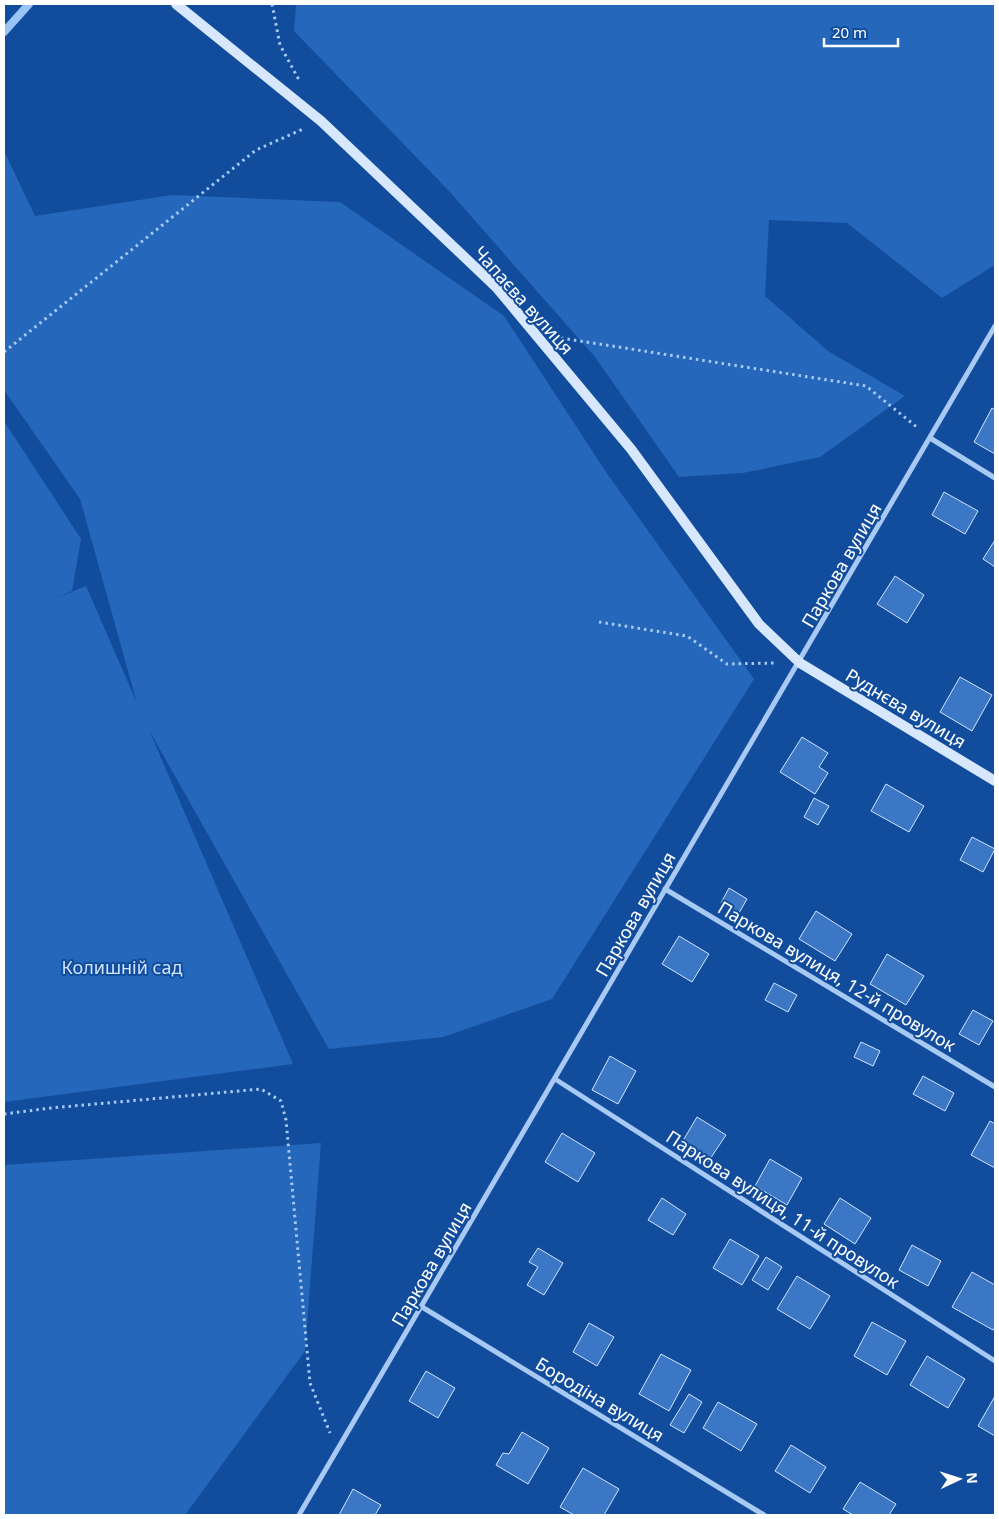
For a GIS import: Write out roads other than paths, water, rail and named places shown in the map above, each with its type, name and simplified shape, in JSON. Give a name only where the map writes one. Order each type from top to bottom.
[{"type":"street","name":"Чапаєва вулиця","points":[[176,4],[321,121],[496,287],[631,449],[758,624],[800,663]]},
{"type":"street","name":"Паркова вулиця","points":[[299,1515],[665,889],[800,663],[995,326]]},
{"type":"street","points":[[930,438],[995,478]]},
{"type":"street","name":"Руднєва вулиця","points":[[800,663],[995,781]]},
{"type":"street","name":"Паркова вулиця, 12-й провулок","points":[[665,889],[995,1087]]},
{"type":"street","name":"Паркова вулиця, 11-й провулок","points":[[555,1079],[995,1361]]},
{"type":"street","name":"Бородіна вулиця","points":[[422,1307],[764,1515]]},
{"type":"waterway","points":[[4,32],[29,4]]},
{"type":"park label","name":"Колишній сад","points":[[122,967]]}]
